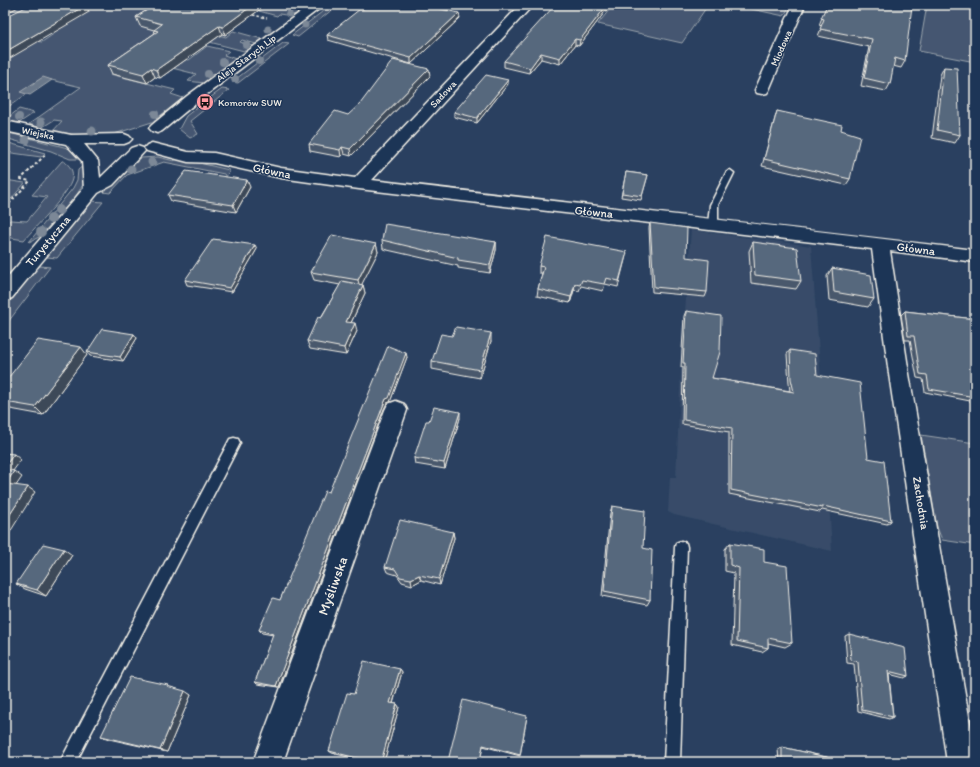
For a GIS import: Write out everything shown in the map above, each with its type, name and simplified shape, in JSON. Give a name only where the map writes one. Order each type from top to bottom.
[{"type":"street","name":"Aleja Starych Lip","points":[[142,139],[192,99],[318,5]]},
{"type":"street","name":"Sadowa","points":[[359,184],[527,5]]},
{"type":"street","name":"Miodowa","points":[[762,90],[799,5]]},
{"type":"street","name":"Wiejska","points":[[5,126],[71,140],[142,139]]},
{"type":"street","name":"Główna","points":[[142,139],[188,157],[214,158],[271,171],[359,184],[714,225],[791,232],[880,245],[975,256]]},
{"type":"street","name":"Turystyczna","points":[[5,293],[92,185],[107,181],[142,139]]},
{"type":"street","name":"Wiejska","points":[[71,140],[90,160],[93,171],[92,185]]},
{"type":"street","name":"Zachodnia","points":[[880,245],[899,374],[962,762]]},
{"type":"street","name":"Myśliwska","points":[[268,762],[396,410]]},
{"type":"lane","points":[[714,225],[714,205],[730,173]]},
{"type":"lane","points":[[68,762],[234,443]]},
{"type":"lane","points":[[672,762],[680,547]]},
{"type":"path","points":[[253,15],[271,19]]},
{"type":"path","points":[[5,208],[30,180],[21,179],[45,155]]},
{"type":"shaded area","points":[[65,5],[144,5],[164,10],[203,31],[226,37],[233,31],[262,39],[256,44],[242,40],[240,42],[254,46],[247,51],[244,51],[167,31],[143,47],[189,60],[207,46],[229,51],[224,55],[236,59],[204,83],[188,81],[196,74],[172,68],[115,70],[110,74],[175,90],[171,94],[183,98],[152,122],[111,135],[77,135],[53,131],[62,121],[54,120],[41,128],[29,124],[81,87],[43,78],[21,92],[27,94],[5,109],[5,67],[7,66],[5,65],[5,43],[42,42],[55,33],[27,25],[79,17],[87,12]]},
{"type":"shaded area","points":[[256,5],[311,5],[303,11],[293,15],[279,14],[277,16],[259,11],[265,7]]},
{"type":"shaded area","points":[[331,5],[338,5],[298,37],[292,35]]},
{"type":"shaded area","points":[[613,5],[708,5],[682,43],[598,24]]},
{"type":"shaded area","points":[[733,5],[790,5],[784,16]]},
{"type":"shaded area","points":[[927,5],[975,5],[975,62],[919,51]]},
{"type":"shaded area","points":[[283,43],[289,44],[238,83],[232,82]]},
{"type":"shaded area","points":[[43,77],[52,80],[30,95],[20,92]]},
{"type":"shaded area","points":[[222,89],[229,90],[190,121],[198,134],[190,138],[179,129],[186,116],[200,105],[203,106],[209,101],[207,100]]},
{"type":"shaded area","points":[[19,109],[34,113],[19,123],[5,120]]},
{"type":"shaded area","points":[[5,132],[70,149],[81,159],[70,159],[51,151],[5,138]]},
{"type":"shaded area","points":[[5,142],[45,153],[41,157],[5,152]]},
{"type":"shaded area","points":[[158,157],[174,161],[178,158],[229,170],[229,172],[226,177],[224,174],[164,162],[127,175],[110,193],[102,191],[124,168],[129,169],[141,158]]},
{"type":"shaded area","points":[[62,161],[68,165],[72,174],[70,185],[65,193],[24,240],[6,237],[5,226],[10,220],[27,221],[47,197],[32,195]]},
{"type":"shaded area","points":[[84,165],[84,183],[74,199],[39,237],[29,242],[73,188],[77,180],[78,170]]},
{"type":"shaded area","points":[[5,180],[25,183],[5,206]]},
{"type":"shaded area","points":[[92,201],[103,202],[57,258],[47,257],[46,255]]},
{"type":"shaded area","points":[[691,230],[811,246],[832,551],[674,515],[668,512],[670,477],[676,477],[681,367]]},
{"type":"shaded area","points":[[36,267],[50,267],[5,326],[5,308]]},
{"type":"shaded area","points":[[921,435],[975,443],[975,545],[942,540],[937,527]]},
{"type":"building","points":[[30,5],[86,5],[5,52],[5,17]]},
{"type":"building","points":[[155,5],[253,5],[223,27],[219,26],[156,70],[151,68],[143,74],[108,65],[158,31],[154,30],[162,24],[136,17]]},
{"type":"building","points":[[368,5],[422,5],[459,13],[411,58],[327,35],[360,9],[363,9]]},
{"type":"building","points":[[555,5],[607,5],[580,40],[575,39],[560,58],[541,53],[530,68],[504,61]]},
{"type":"building","points":[[827,5],[912,6],[905,61],[895,58],[890,84],[864,78],[872,39],[820,29],[824,19],[821,18]]},
{"type":"building","points":[[393,60],[429,69],[350,149],[342,147],[340,150],[309,144],[335,111],[348,115],[360,104]]},
{"type":"building","points":[[944,67],[957,68],[960,135],[937,130]]},
{"type":"building","points":[[486,75],[508,80],[477,118],[454,112]]},
{"type":"building","points":[[777,111],[842,125],[841,130],[860,136],[850,179],[764,159]]},
{"type":"building","points":[[186,171],[247,180],[233,205],[168,195]]},
{"type":"building","points":[[626,172],[648,175],[642,196],[622,193]]},
{"type":"building","points":[[650,223],[687,228],[686,257],[709,260],[707,292],[654,287]]},
{"type":"building","points":[[385,224],[496,242],[490,265],[458,260],[458,258],[382,240]]},
{"type":"building","points":[[332,235],[376,244],[358,280],[311,272]]},
{"type":"building","points":[[547,237],[627,252],[619,281],[606,278],[604,284],[582,280],[580,285],[575,284],[571,297],[538,289],[544,267],[539,266]]},
{"type":"building","points":[[213,239],[255,245],[230,288],[185,280]]},
{"type":"building","points":[[753,242],[797,248],[801,281],[755,275]]},
{"type":"building","points":[[832,268],[871,275],[874,299],[834,292]]},
{"type":"building","points":[[342,281],[363,285],[346,322],[355,323],[344,348],[307,341],[318,317],[321,318]]},
{"type":"building","points":[[686,311],[721,316],[720,352],[712,378],[794,392],[791,379],[790,350],[815,354],[817,375],[860,383],[868,458],[884,461],[891,521],[823,506],[823,508],[731,490],[732,428],[684,420],[685,363],[683,363]]},
{"type":"building","points":[[905,311],[975,319],[975,397],[929,389],[927,375],[920,374],[914,336],[908,336]]},
{"type":"building","points":[[456,327],[491,333],[480,370],[432,361],[441,334],[452,336]]},
{"type":"building","points":[[102,329],[134,334],[120,357],[87,352]]},
{"type":"building","points":[[38,340],[81,347],[35,407],[5,402],[5,382]]},
{"type":"building","points":[[388,346],[406,353],[389,398],[386,399],[383,406],[276,686],[255,682],[273,634],[259,630],[273,598],[280,600],[325,491],[329,492]]},
{"type":"building","points":[[434,407],[460,412],[444,463],[414,458],[426,421],[429,421]]},
{"type":"building","points":[[5,453],[14,454],[5,466]]},
{"type":"building","points":[[5,469],[14,471],[6,484],[28,487],[5,522]]},
{"type":"building","points":[[612,506],[645,511],[643,548],[652,550],[650,600],[604,591]]},
{"type":"building","points":[[400,520],[453,532],[439,579],[419,575],[411,579],[400,577],[395,569],[385,567]]},
{"type":"building","points":[[730,543],[764,549],[764,562],[787,566],[792,643],[768,638],[768,648],[737,641],[739,568],[730,565]]},
{"type":"building","points":[[43,544],[64,549],[37,590],[16,584]]},
{"type":"building","points":[[849,634],[905,648],[908,676],[888,671],[893,717],[862,710],[858,662],[851,660]]},
{"type":"building","points":[[364,661],[400,669],[390,703],[397,704],[381,762],[373,762],[329,751],[347,693],[354,694]]},
{"type":"building","points":[[130,677],[168,685],[167,686],[185,691],[160,750],[101,736]]},
{"type":"building","points":[[463,700],[527,716],[520,755],[483,745],[480,761],[448,761]]},
{"type":"building","points":[[782,747],[848,762],[782,762]]},
{"type":"place","name":"Komorów SUW","points":[[205,102]]}]
